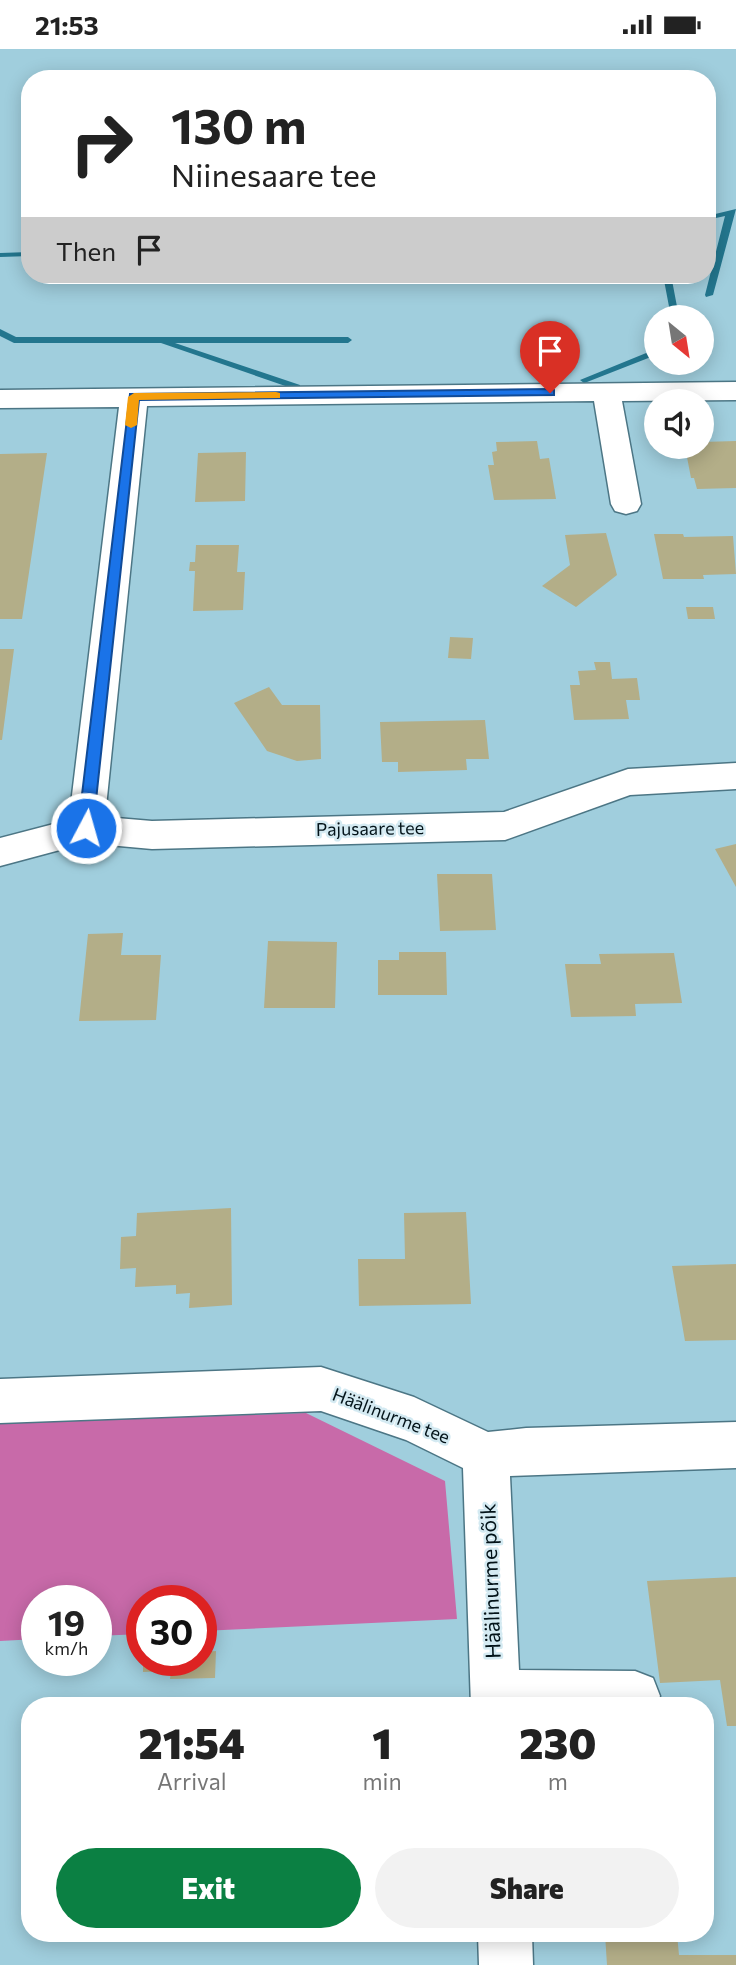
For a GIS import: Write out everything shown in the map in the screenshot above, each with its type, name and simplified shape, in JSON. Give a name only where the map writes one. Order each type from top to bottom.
[{"type":"street","points":[[0,399],[736,391]]},
{"type":"street","points":[[606,392],[626,504]]},
{"type":"street","points":[[86,828],[134,397]]},
{"type":"street","name":"Pajusaare tee","points":[[0,852],[86,828],[152,835],[505,826],[628,782],[736,776]]},
{"type":"street","name":"Häälinurme tee","points":[[0,1401],[321,1389],[414,1420],[486,1455]]},
{"type":"street","points":[[486,1455],[526,1451],[736,1445]]},
{"type":"street","name":"Häälinurme põik","points":[[486,1455],[496,1697]]},
{"type":"street","points":[[600,1697],[635,1696]]},
{"type":"street","points":[[505,1942],[506,1965]]},
{"type":"shaded area","points":[[306,1413],[445,1481],[457,1619],[217,1630],[217,1585],[126,1585],[126,1635],[112,1635],[112,1585],[21,1585],[21,1640],[0,1641],[0,1423]]},
{"type":"building","points":[[537,441],[540,459],[549,458],[556,499],[494,500],[488,465],[494,465],[492,452],[497,451],[496,442]]},
{"type":"building","points":[[736,441],[736,488],[697,489],[694,478],[691,478],[687,459],[714,459],[714,442]]},
{"type":"building","points":[[246,452],[245,501],[195,502],[198,453]]},
{"type":"building","points":[[47,453],[22,619],[0,619],[0,454]]},
{"type":"building","points":[[606,533],[617,575],[576,607],[542,586],[570,565],[565,535]]},
{"type":"building","points":[[654,534],[683,534],[684,537],[733,536],[736,574],[703,575],[704,579],[663,579]]},
{"type":"building","points":[[196,545],[239,545],[237,572],[245,572],[243,610],[193,611],[195,571],[189,571],[190,562],[195,562]]},
{"type":"building","points":[[686,607],[713,607],[715,619],[688,619]]},
{"type":"building","points":[[450,637],[473,638],[471,659],[448,658]]},
{"type":"building","points":[[0,649],[14,649],[2,740],[0,740]]},
{"type":"building","points":[[594,662],[610,662],[612,679],[637,678],[640,700],[626,700],[629,719],[574,720],[570,685],[580,685],[578,671],[596,670]]},
{"type":"building","points":[[269,687],[282,705],[320,705],[321,759],[297,761],[267,751],[234,703]]},
{"type":"building","points":[[485,720],[489,759],[466,759],[467,770],[398,772],[398,762],[382,762],[380,722]]},
{"type":"building","points":[[736,844],[736,887],[715,849]]},
{"type":"building","points":[[437,874],[492,874],[496,930],[440,931]]},
{"type":"building","points":[[123,933],[121,955],[161,955],[156,1020],[79,1021],[88,934]]},
{"type":"building","points":[[268,941],[337,942],[335,1008],[264,1008]]},
{"type":"building","points":[[399,952],[446,952],[447,995],[378,995],[378,960],[399,960]]},
{"type":"building","points":[[674,953],[682,1003],[635,1004],[636,1016],[571,1017],[565,964],[601,964],[599,954]]},
{"type":"building","points":[[231,1208],[232,1305],[189,1308],[190,1293],[176,1294],[176,1285],[135,1287],[136,1268],[120,1269],[121,1237],[136,1236],[137,1213]]},
{"type":"building","points":[[466,1212],[471,1304],[359,1306],[358,1259],[405,1259],[404,1213]]},
{"type":"building","points":[[736,1264],[736,1340],[685,1341],[672,1266]]},
{"type":"building","points":[[736,1577],[736,1726],[727,1726],[720,1680],[660,1683],[647,1581]]},
{"type":"building","points":[[170,1676],[215,1676],[215,1678],[170,1679]]},
{"type":"building","points":[[606,1942],[678,1942],[679,1955],[736,1955],[736,1965],[607,1965]]},
{"type":"waterway","points":[[730,212],[734,211]]},
{"type":"waterway","points":[[716,216],[730,212]]},
{"type":"waterway","points":[[716,267],[730,212]]},
{"type":"waterway","points":[[0,255],[21,254]]},
{"type":"waterway","points":[[669,284],[673,305]]},
{"type":"waterway","points":[[709,295],[712,284]]},
{"type":"waterway","points":[[0,332],[14,340],[348,340]]},
{"type":"waterway","points":[[165,342],[297,387]]},
{"type":"waterway","points":[[584,380],[644,357]]},
{"type":"slow traffic","points":[[131,425],[134,397],[276,395]]},
{"type":"route","points":[[86,828],[134,397],[550,393]]}]
